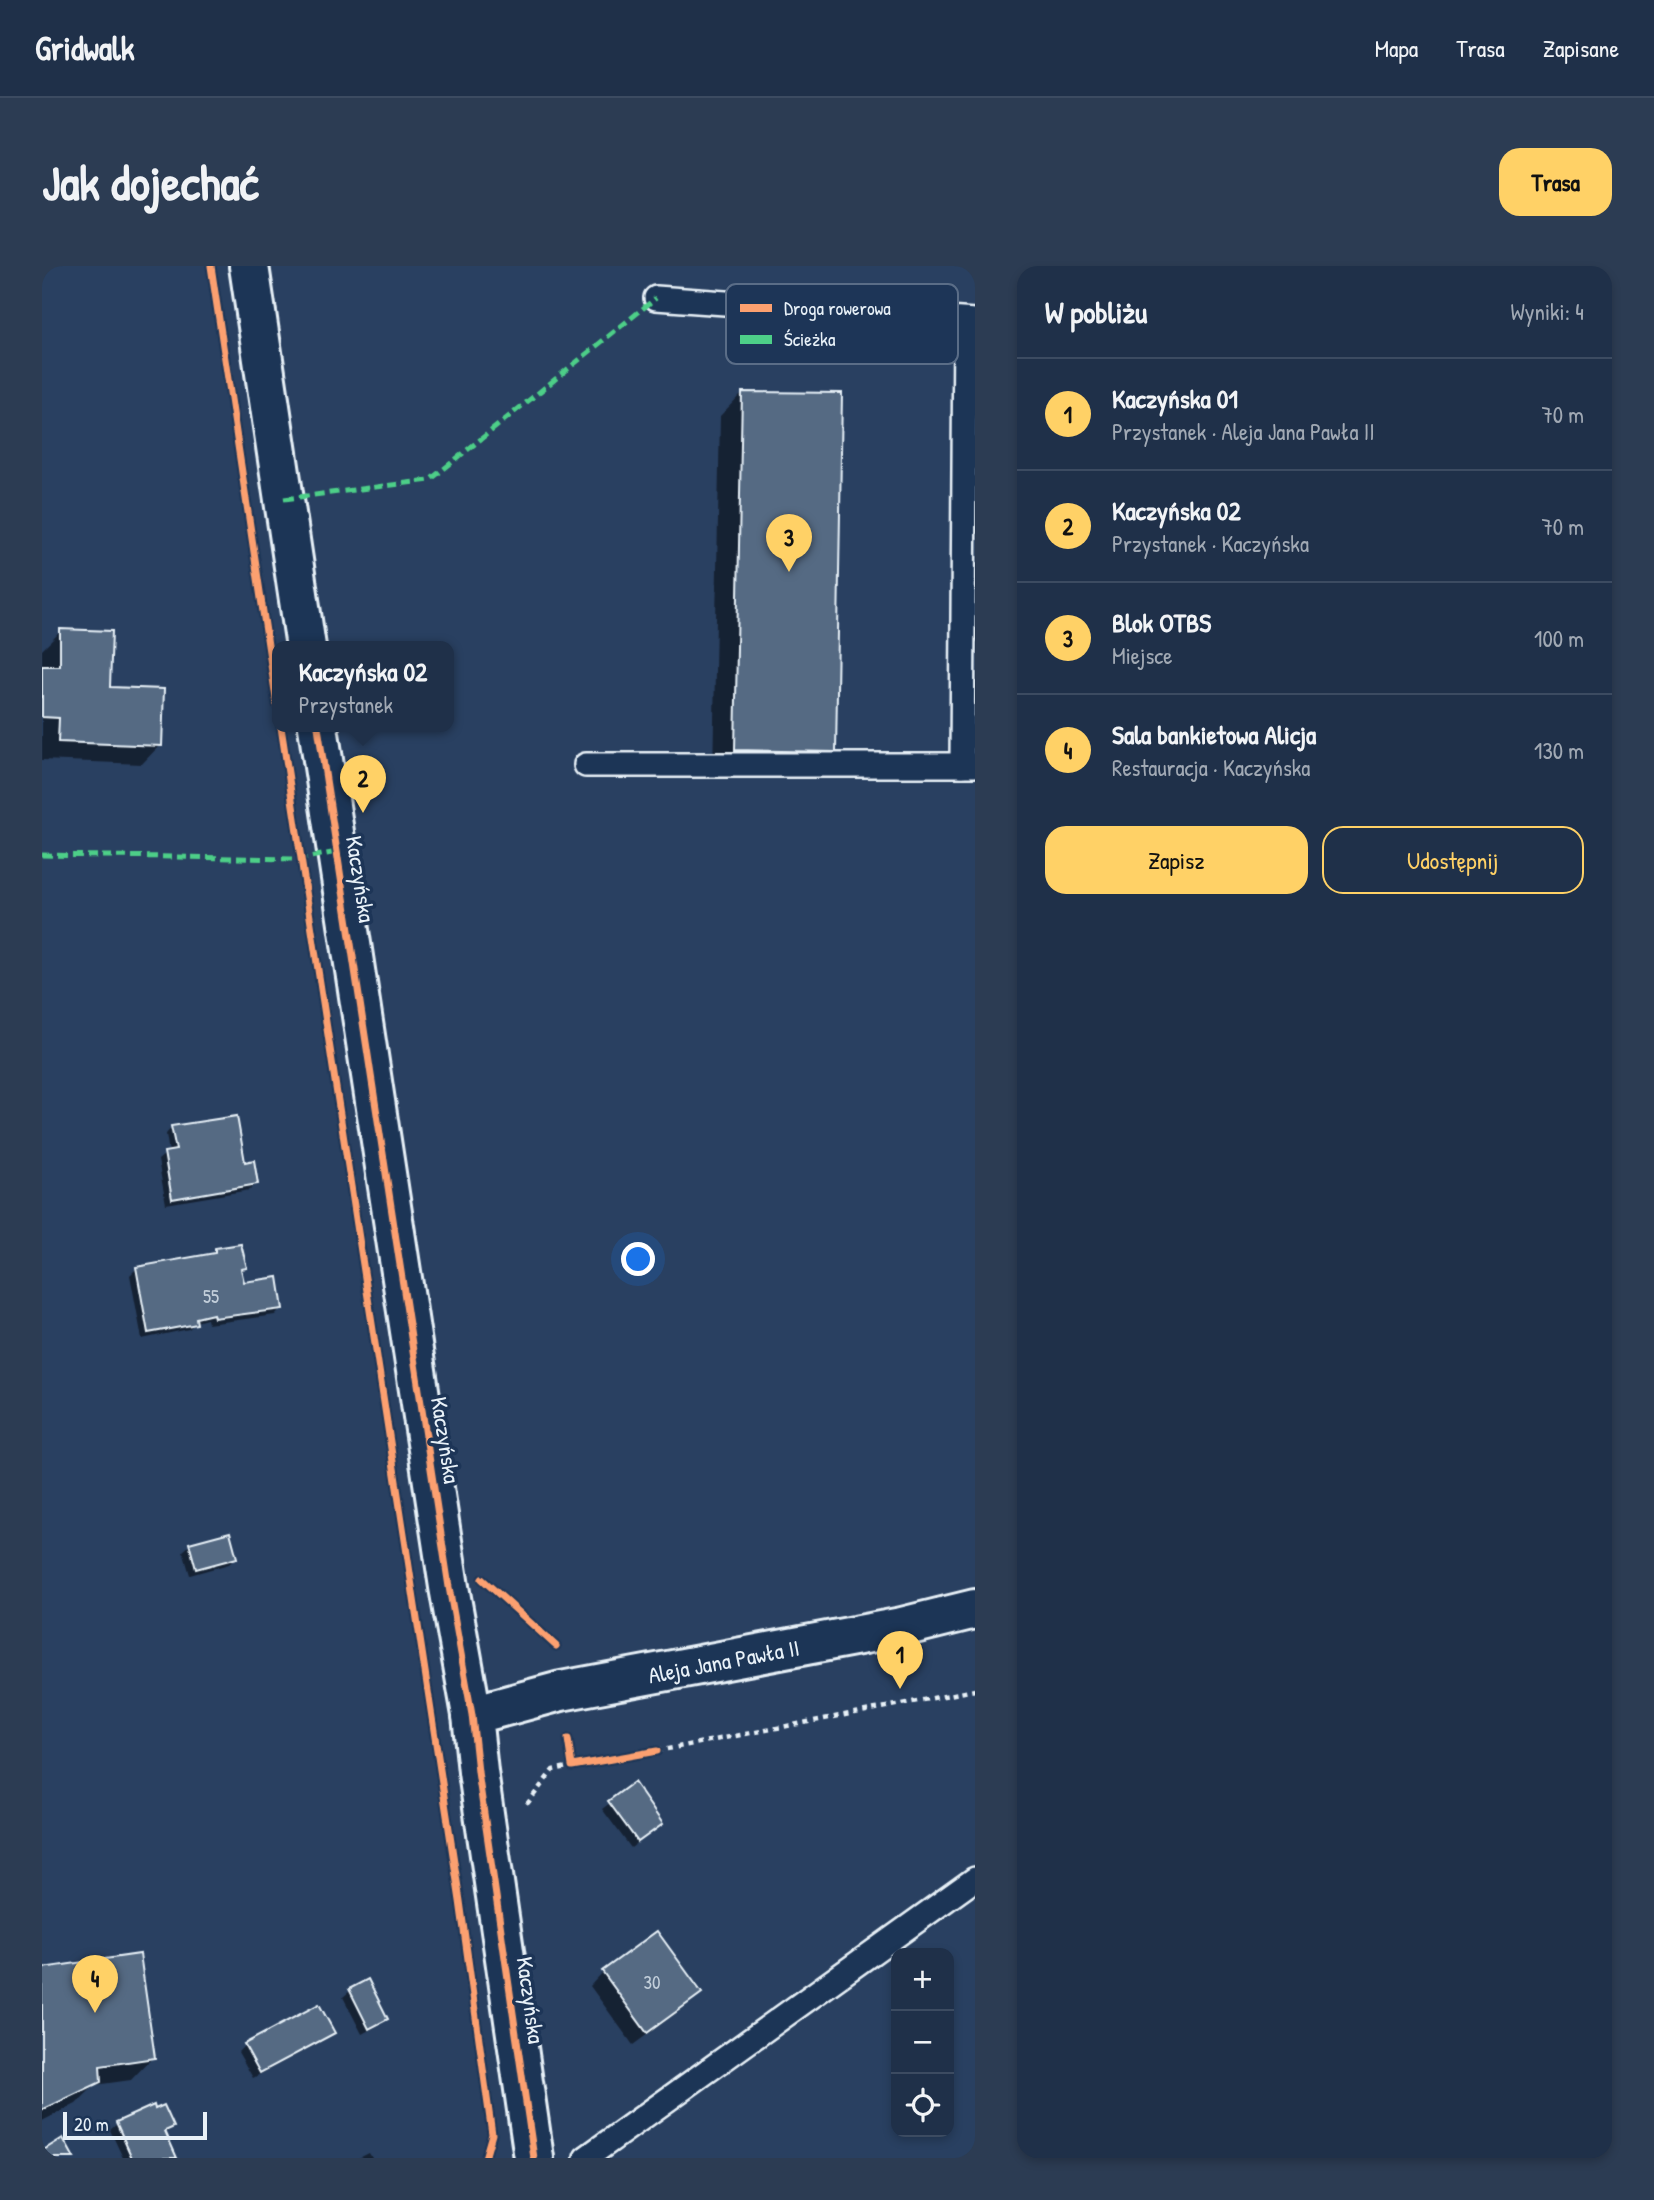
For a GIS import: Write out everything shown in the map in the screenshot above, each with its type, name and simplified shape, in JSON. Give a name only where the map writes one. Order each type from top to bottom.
[{"type":"street","points":[[249,266],[305,641]]},
{"type":"street","name":"Kaczyńska","points":[[319,732],[449,1587],[472,1715],[534,2158]]},
{"type":"street","name":"Aleja Jana Pawła II","points":[[472,1715],[561,1691],[902,1627],[975,1609]]},
{"type":"lane","points":[[656,298],[726,303]]},
{"type":"lane","points":[[586,765],[968,765],[970,321]]},
{"type":"lane","points":[[586,2158],[975,1879]]},
{"type":"path","points":[[657,1751],[975,1690]]},
{"type":"building","points":[[742,392],[842,393],[836,752],[735,750]]},
{"type":"building","points":[[60,629],[112,631],[110,687],[164,689],[162,746],[58,742],[59,718],[42,717],[42,666],[60,666]]},
{"type":"building","points":[[237,1116],[245,1162],[254,1160],[258,1184],[172,1199],[164,1152],[176,1150],[171,1126]]},
{"type":"building","points":[[241,1244],[247,1268],[241,1269],[244,1282],[278,1277],[283,1309],[214,1318],[213,1314],[196,1318],[197,1324],[148,1333],[136,1267],[215,1253],[215,1248]]},
{"type":"building","points":[[230,1532],[237,1558],[196,1569],[189,1543]]},
{"type":"building","points":[[634,1782],[663,1824],[638,1842],[608,1801]]},
{"type":"building","points":[[657,1931],[702,1993],[647,2033],[602,1971]]},
{"type":"building","points":[[140,1954],[155,2058],[100,2066],[101,2082],[42,2110],[42,1968]]},
{"type":"building","points":[[368,1979],[388,2019],[369,2029],[349,1989]]},
{"type":"building","points":[[319,2004],[335,2033],[260,2073],[244,2044]]},
{"type":"building","points":[[154,2105],[155,2109],[164,2105],[174,2127],[165,2131],[177,2158],[132,2158],[116,2122]]},
{"type":"building","points":[[63,2138],[74,2158],[42,2158],[42,2151]]},
{"type":"marked path","points":[[284,499],[430,480],[656,298]]},
{"type":"marked path","points":[[42,855],[300,859],[337,852]]},
{"type":"cycle path","points":[[211,266],[272,672]]},
{"type":"cycle path","points":[[282,732],[460,1901],[492,2134],[485,2158]]},
{"type":"cycle path","points":[[319,732],[449,1587],[472,1715],[534,2158]]},
{"type":"cycle path","points":[[482,1579],[556,1646]]},
{"type":"cycle path","points":[[568,1739],[572,1766],[657,1751]]},
{"type":"place","name":"Blok OTBS","points":[[789,572]]},
{"type":"place","name":"Kaczyńska 02","points":[[363,813]]},
{"type":"place","name":"Kaczyńska 01","points":[[900,1689]]},
{"type":"place","name":"Sala bankietowa Alicja","points":[[95,2013]]}]
